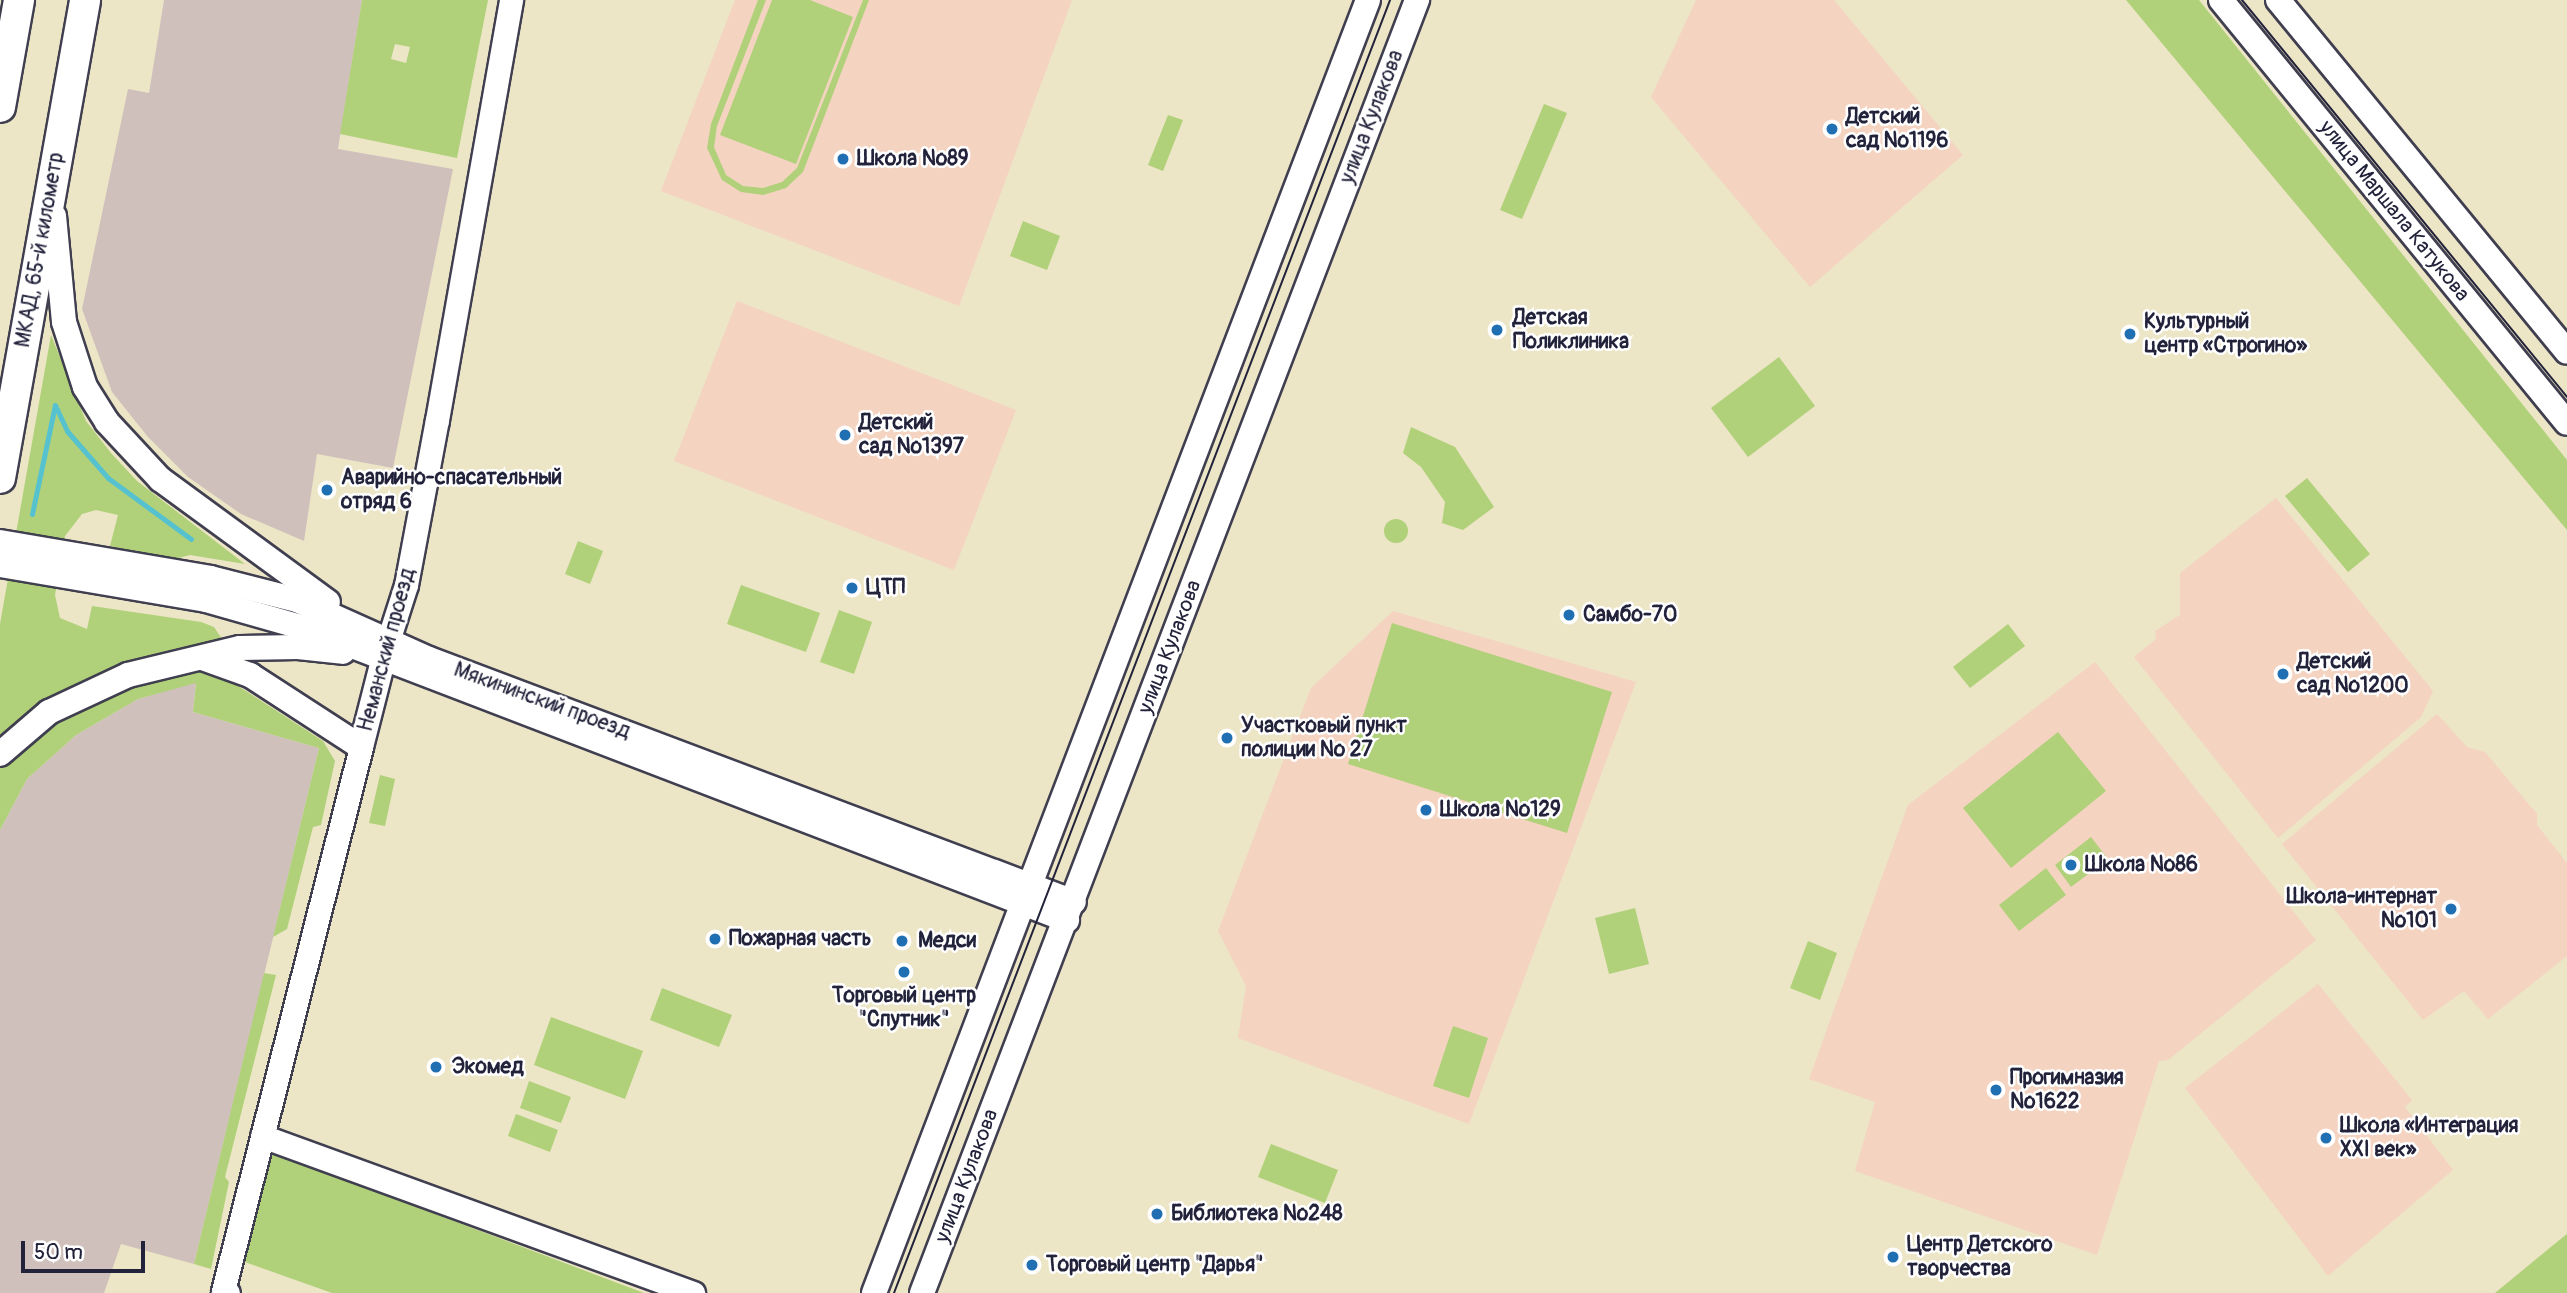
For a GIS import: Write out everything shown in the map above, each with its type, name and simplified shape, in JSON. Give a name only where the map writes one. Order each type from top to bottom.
[{"type":"highway","points":[[0,107],[19,0]]},
{"type":"highway","name":"МКАД, 65-й километр","points":[[0,478],[85,0]]},
{"type":"main road","points":[[874,1293],[1368,0]]},
{"type":"main road","name":"улица Кулакова","points":[[922,1293],[1418,0]]},
{"type":"main road","name":"улица Маршала Катукова","points":[[2221,0],[2567,423]]},
{"type":"main road","name":"улица Маршала Катукова","points":[[2278,0],[2567,352]]},
{"type":"main road","points":[[52,184],[64,323],[85,387],[107,422],[160,479],[289,576],[365,628]]},
{"type":"main road","name":"Мякининский проезд","points":[[0,542],[386,650],[1070,911]]},
{"type":"main road","name":"Мякининский проезд","points":[[0,565],[211,578],[297,600],[365,628],[386,650]]},
{"type":"main road","points":[[260,613],[288,614],[297,600],[297,589],[289,576]]},
{"type":"main road","points":[[0,754],[49,712],[81,695],[186,658],[270,646],[386,650]]},
{"type":"main road","name":"Неманский проезд","points":[[361,747],[386,650]]},
{"type":"main road","points":[[186,658],[212,659],[235,667],[361,747]]},
{"type":"street","name":"Неманский проезд","points":[[386,650],[406,585],[422,502],[511,0]]},
{"type":"street","name":"Неманский проезд","points":[[226,1292],[262,1136],[361,747]]},
{"type":"street","points":[[262,1136],[693,1293]]},
{"type":"shaded area","points":[[164,0],[362,0],[338,149],[453,169],[393,468],[317,454],[304,541],[241,514],[188,477],[148,437],[112,392],[82,309],[128,89],[149,93]]},
{"type":"shaded area","name":"Школа №89","points":[[735,0],[1072,0],[959,306],[661,191]]},
{"type":"shaded area","points":[[1696,0],[1834,0],[1963,155],[1810,287],[1651,97]]},
{"type":"shaded area","name":"Детский сад №1397","points":[[737,301],[1016,410],[954,570],[674,461]]},
{"type":"shaded area","name":"Детский сад №1200","points":[[2276,498],[2433,691],[2421,717],[2278,838],[2134,657],[2156,639],[2155,631],[2180,615],[2180,573]]},
{"type":"shaded area","name":"Школа №129","points":[[1393,611],[1636,682],[1469,1124],[1238,1038],[1246,986],[1218,931],[1311,688]]},
{"type":"shaded area","points":[[2095,662],[2316,940],[2168,1060],[2159,1061],[2097,1255],[1855,1171],[1875,1102],[1809,1079],[1908,805]]},
{"type":"shaded area","points":[[196,682],[193,712],[319,748],[194,1264],[121,1244],[104,1293],[0,1293],[0,830],[27,779],[76,735],[138,699]]},
{"type":"shaded area","name":"Школа-интернат №101","points":[[2437,714],[2467,747],[2485,752],[2537,814],[2537,825],[2567,863],[2567,956],[2488,1019],[2464,991],[2423,1020],[2282,844]]},
{"type":"shaded area","name":"Школа «Интеграция XXI век»","points":[[2318,984],[2412,1100],[2405,1107],[2453,1170],[2328,1276],[2185,1088]]},
{"type":"green space","points":[[362,0],[488,0],[457,158],[340,134]],"holes":[[[395,44],[410,47],[406,63],[391,59]]]},
{"type":"green space","points":[[758,0],[766,0],[717,126],[714,147],[726,175],[743,186],[763,188],[782,182],[797,168],[863,0],[869,0],[803,172],[786,188],[763,195],[741,192],[722,180],[707,148],[711,124]]},
{"type":"green space","points":[[772,0],[810,0],[853,17],[796,164],[720,135]]},
{"type":"green space","points":[[2126,0],[2199,0],[2567,460],[2567,530]]},
{"type":"green space","points":[[1544,104],[1567,113],[1522,219],[1500,210]]},
{"type":"green space","points":[[1168,115],[1183,120],[1163,171],[1148,165]]},
{"type":"green space","points":[[1023,221],[1060,236],[1047,270],[1010,256]]},
{"type":"green space","points":[[51,335],[86,421],[111,453],[137,481],[245,564],[190,555],[171,560],[110,546],[118,515],[96,510],[82,514],[65,536],[55,595],[60,618],[87,629],[92,606],[201,622],[214,627],[224,642],[125,665],[76,685],[44,704],[0,740],[0,624]]},
{"type":"green space","points":[[1779,357],[1815,406],[1748,457],[1711,408]]},
{"type":"green space","points":[[1411,427],[1455,447],[1494,507],[1463,530],[1442,523],[1445,502],[1421,467],[1403,453]]},
{"type":"green space","points":[[2307,478],[2370,554],[2348,572],[2285,496]]},
{"type":"green space","points":[[1396,519],[1405,522],[1408,531],[1405,540],[1396,543],[1387,540],[1384,531],[1387,522]]},
{"type":"green space","points":[[578,541],[603,551],[590,584],[565,574]]},
{"type":"green space","points":[[741,585],[820,613],[806,652],[727,624]]},
{"type":"green space","points":[[839,610],[872,622],[854,674],[820,662]]},
{"type":"green space","points":[[1392,623],[1612,692],[1567,833],[1348,764]]},
{"type":"green space","points":[[2008,624],[2025,646],[1970,688],[1953,667]]},
{"type":"green space","points":[[212,669],[323,741],[335,761],[321,825],[313,827],[287,929],[273,937],[319,748],[193,712],[196,683],[138,699],[76,735],[27,779],[0,830],[0,766],[18,745],[85,701],[172,671]]},
{"type":"green space","points":[[2058,732],[2106,791],[2011,868],[1963,808]]},
{"type":"green space","points":[[380,775],[395,779],[385,826],[369,823]]},
{"type":"green space","points":[[2091,837],[2108,859],[2071,887],[2055,865]]},
{"type":"green space","points":[[2046,868],[2066,895],[2019,931],[1999,905]]},
{"type":"green space","points":[[1635,908],[1649,964],[1609,974],[1595,918]]},
{"type":"green space","points":[[1808,941],[1837,953],[1820,1000],[1790,988]]},
{"type":"green space","points":[[264,973],[276,975],[225,1177],[229,1182],[211,1269],[194,1264]]},
{"type":"green space","points":[[662,988],[732,1015],[719,1047],[650,1020]]},
{"type":"green space","points":[[551,1017],[643,1051],[625,1099],[534,1065]]},
{"type":"green space","points":[[1453,1026],[1488,1038],[1469,1098],[1433,1086]]},
{"type":"green space","points":[[529,1081],[571,1097],[561,1123],[520,1108]]},
{"type":"green space","points":[[516,1114],[558,1130],[550,1152],[508,1136]]},
{"type":"green space","points":[[1271,1144],[1338,1170],[1325,1203],[1258,1177]]},
{"type":"green space","points":[[271,1152],[644,1293],[332,1293],[242,1261]]},
{"type":"green space","points":[[2567,1234],[2567,1293],[2495,1293],[2552,1246]]},
{"type":"waterway","points":[[32,514],[55,405],[67,431],[108,478],[191,539]]},
{"type":"tram line","points":[[894,1293],[1390,0]]},
{"type":"tram line","points":[[2242,0],[2567,397]]},
{"type":"place","name":"Детский сад №1196","points":[[1832,129]]},
{"type":"place","name":"Школа №89","points":[[843,159]]},
{"type":"place","name":"Детская Поликлиника","points":[[1497,330]]},
{"type":"place","name":"Культурный центр «Строгино»","points":[[2130,334]]},
{"type":"place","name":"Детский сад №1397","points":[[845,435]]},
{"type":"place","name":"Аварийно-спасательный отряд 6","points":[[327,490]]},
{"type":"place","name":"ЦТП","points":[[852,588]]},
{"type":"place","name":"Самбо-70","points":[[1569,615]]},
{"type":"place","name":"Детский сад №1200","points":[[2283,674]]},
{"type":"place","name":"Участковый пункт полиции № 27","points":[[1227,738]]},
{"type":"place","name":"Школа №129","points":[[1426,810]]},
{"type":"place","name":"Школа №86","points":[[2071,865]]},
{"type":"place","name":"Школа-интернат №101","points":[[2451,909]]},
{"type":"place","name":"Пожарная часть","points":[[715,939]]},
{"type":"place","name":"Медси","points":[[902,941]]},
{"type":"place","name":"Торговый центр \"Спутник\"","points":[[904,972]]},
{"type":"place","name":"Экомед","points":[[436,1067]]},
{"type":"place","name":"Прогимназия №1622","points":[[1996,1090]]},
{"type":"place","name":"Школа «Интеграция XXI век»","points":[[2326,1138]]},
{"type":"place","name":"Библиотека №248","points":[[1157,1214]]},
{"type":"place","name":"Центр Детского творчества","points":[[1893,1257]]},
{"type":"place","name":"Торговый центр \"Дарья\"","points":[[1032,1265]]}]
